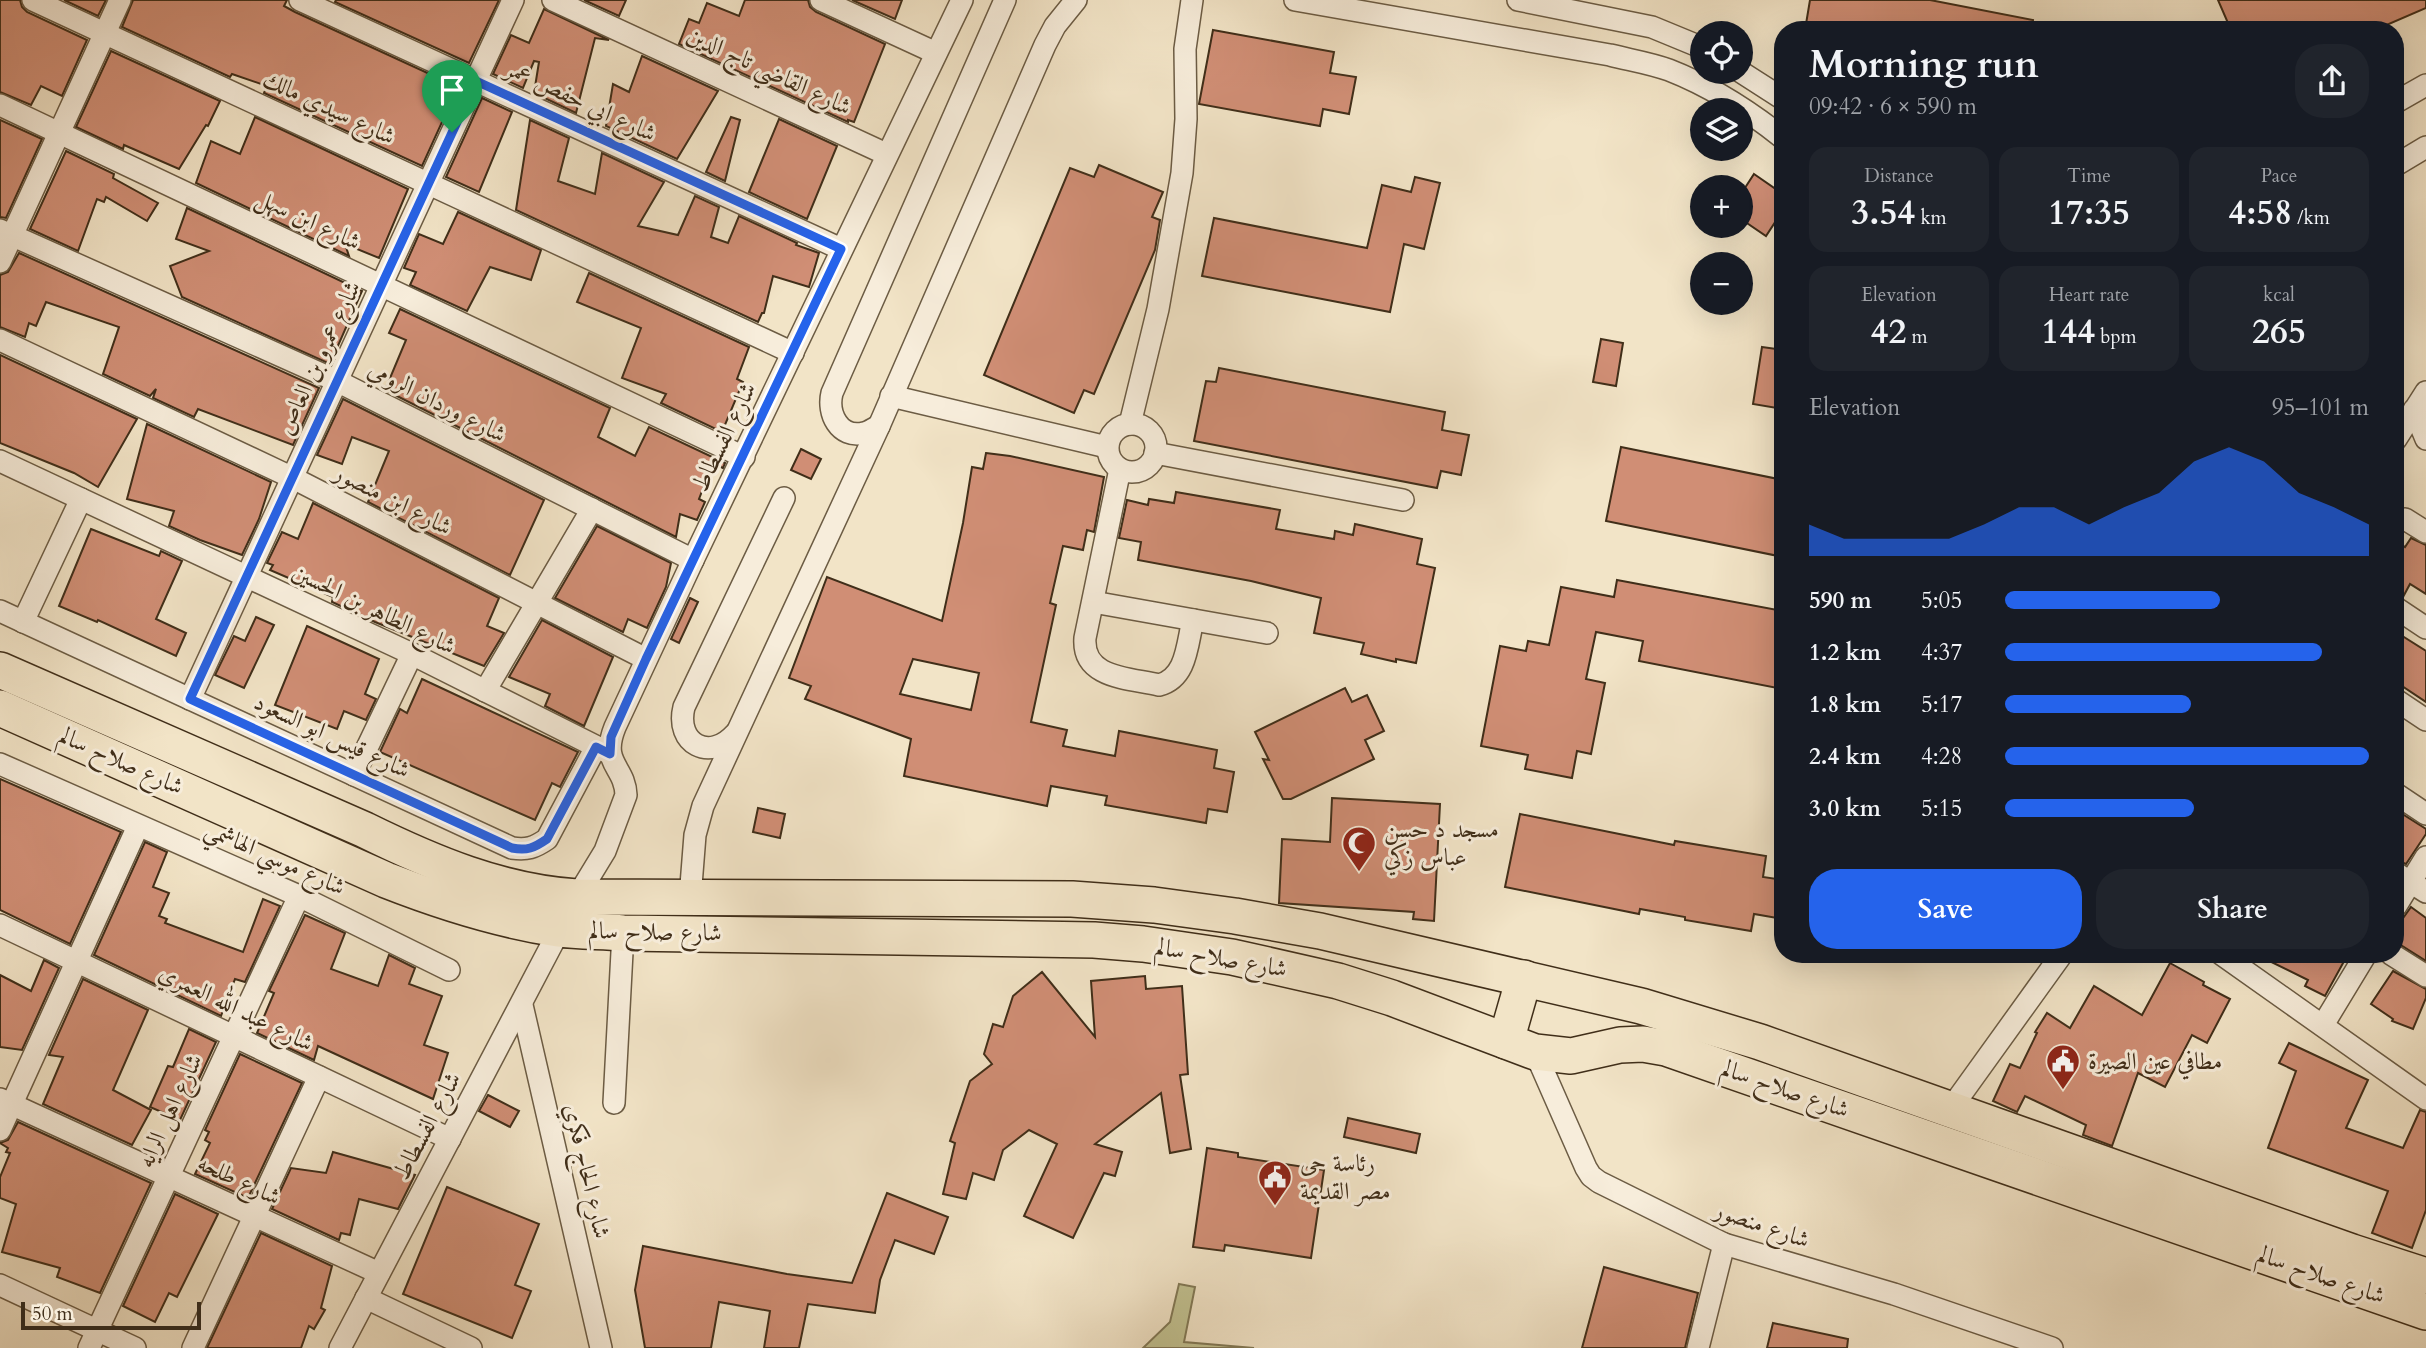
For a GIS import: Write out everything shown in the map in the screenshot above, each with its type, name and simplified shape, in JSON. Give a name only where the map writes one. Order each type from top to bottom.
[{"type":"highway","name":"شارع صلاح سالم","points":[[0,670],[340,819],[419,857],[517,889],[576,897],[1072,899],[1154,905],[1235,916],[1320,932],[1642,1006],[1760,1042],[1949,1111],[2426,1276]]},
{"type":"highway","name":"شارع صلاح سالم","points":[[0,708],[422,894],[496,917],[560,929],[623,933],[1094,940],[1197,950],[1349,984],[1521,1046],[1570,1056],[1620,1045],[1643,1044],[1666,1048],[2426,1312]]},
{"type":"highway","points":[[1521,1046],[1524,978]]},
{"type":"street","name":"شارع سيدي مالك","points":[[33,0],[793,353]]},
{"type":"street","points":[[0,262],[6,232],[59,132],[120,0]]},
{"type":"street","name":"شارع ابي حفص عمر","points":[[300,0],[841,249]]},
{"type":"street","name":"شارع عمرو بن العاص","points":[[190,699],[513,0]]},
{"type":"street","name":"شارع القاضي تاج الدين","points":[[554,0],[886,154]]},
{"type":"street","points":[[821,0],[936,53]]},
{"type":"street","name":"شارع الفسطاط","points":[[603,750],[961,0]]},
{"type":"street","points":[[878,426],[866,433],[846,431],[832,417],[832,393],[1005,0]]},
{"type":"street","points":[[690,898],[698,820],[878,426],[1045,45],[1055,26],[1076,0]]},
{"type":"street","points":[[1130,424],[1158,309],[1182,173],[1186,118],[1185,49],[1192,0]]},
{"type":"street","points":[[1295,0],[1610,55],[1659,67],[1732,102],[1774,132]]},
{"type":"street","points":[[1518,0],[1652,27],[1690,43]]},
{"type":"street","points":[[1610,55],[1619,20]]},
{"type":"street","points":[[1753,80],[1774,93]]},
{"type":"street","points":[[2404,97],[2426,85]]},
{"type":"street","name":"شارع ابن سهل","points":[[0,105],[744,457]]},
{"type":"street","points":[[2404,160],[2426,147]]},
{"type":"street","name":"شارع وردان الرومي","points":[[6,232],[337,381],[693,560]]},
{"type":"street","name":"شارع ابن منصور","points":[[0,340],[292,478],[646,659]]},
{"type":"street","points":[[891,396],[1107,447]]},
{"type":"street","points":[[2420,401],[2426,439]]},
{"type":"street","points":[[2404,426],[2420,401]]},
{"type":"street","points":[[1130,424],[1147,429],[1156,444],[1156,453],[1146,468],[1129,472],[1113,464],[1107,447],[1114,431],[1130,424]]},
{"type":"street","points":[[1156,453],[1403,500]]},
{"type":"street","name":"شارع الطاهر بن الحسين","points":[[0,461],[412,654],[603,750]]},
{"type":"street","points":[[1120,469],[1084,647],[1091,664],[1106,674],[1159,685],[1172,680],[1181,670],[1193,620]]},
{"type":"street","points":[[736,733],[719,747],[698,746],[688,739],[682,718],[690,695],[785,498]]},
{"type":"street","points":[[23,622],[81,499]]},
{"type":"street","points":[[485,691],[592,509]]},
{"type":"street","points":[[2405,519],[2426,532]]},
{"type":"street","points":[[1093,602],[1267,633]]},
{"type":"street","name":"شارع قيس ابو السعود","points":[[0,611],[512,848],[526,850],[547,839],[603,750]]},
{"type":"street","points":[[2404,613],[2426,628]]},
{"type":"street","points":[[354,775],[412,654]]},
{"type":"street","points":[[2404,705],[2426,720]]},
{"type":"street","points":[[576,897],[606,851],[626,795],[626,785],[603,750]]},
{"type":"street","name":"شارع موسي الهاشمي","points":[[0,764],[299,896],[449,970]]},
{"type":"street","points":[[2404,799],[2426,814]]},
{"type":"street","points":[[0,1130],[6,1102],[77,961],[138,826]]},
{"type":"street","points":[[2411,882],[2426,857]]},
{"type":"street","name":"شارع اهل الرايه","points":[[93,1339],[299,896]]},
{"type":"street","name":"شارع عبد الله العمري","points":[[0,925],[450,1139]]},
{"type":"street","name":"شارع الفسطاط","points":[[340,1348],[522,1006],[560,929]]},
{"type":"street","name":"شارع الحاج فكري","points":[[614,1103],[623,933]]},
{"type":"street","points":[[1949,1111],[2056,963]]},
{"type":"street","points":[[2234,963],[2426,1099]]},
{"type":"street","points":[[2323,1025],[2361,963]]},
{"type":"street","points":[[2404,963],[2426,976]]},
{"type":"street","name":"شارع الحاج فكري","points":[[522,1006],[601,1348]]},
{"type":"street","name":"شارع منصور","points":[[1521,1046],[1591,1176],[1724,1244],[1894,1294],[2052,1348]]},
{"type":"street","points":[[192,1348],[320,1077]]},
{"type":"street","name":"شارع طلحه","points":[[6,1102],[379,1273]]},
{"type":"street","points":[[1698,1348],[1724,1244]]},
{"type":"street","points":[[0,1285],[93,1339],[135,1348]]},
{"type":"street","points":[[366,1297],[471,1348]]},
{"type":"green space","points":[[1179,1284],[1195,1287],[1184,1342],[1254,1348],[1143,1348],[1170,1322]]},
{"type":"building","points":[[0,0],[20,0],[27,12],[87,40],[62,96],[41,86],[31,105],[0,92]]},
{"type":"building","points":[[64,0],[106,0],[98,16]]},
{"type":"building","points":[[133,0],[287,0],[284,6],[295,12],[458,87],[422,166],[264,93],[267,86],[232,74],[230,77],[122,27]]},
{"type":"building","points":[[499,0],[469,63],[335,2]]},
{"type":"building","points":[[584,0],[626,0],[619,16]]},
{"type":"building","points":[[745,0],[808,0],[810,7],[816,12],[885,44],[854,122],[848,122],[679,44],[689,19],[699,23],[707,3],[739,16]]},
{"type":"building","points":[[852,0],[902,0],[895,19]]},
{"type":"building","points":[[1810,0],[1930,0],[2033,20],[2033,21],[1806,21]]},
{"type":"building","points":[[2218,0],[2426,0],[2426,8],[2396,21],[2227,21]]},
{"type":"building","points":[[544,9],[609,40],[595,38],[576,113],[534,93],[539,62],[534,61],[523,88],[493,74],[511,35],[529,43]]},
{"type":"building","points":[[1213,30],[1334,52],[1330,73],[1356,77],[1349,114],[1323,109],[1320,126],[1199,104]]},
{"type":"building","points":[[111,51],[220,101],[208,126],[206,125],[179,169],[124,145],[123,149],[76,127]]},
{"type":"building","points":[[642,56],[718,91],[677,159],[606,126],[613,84],[629,92]]},
{"type":"building","points":[[482,98],[512,112],[479,192],[446,177]]},
{"type":"building","points":[[255,117],[408,189],[379,258],[345,244],[349,256],[196,183],[211,141],[240,154]]},
{"type":"building","points":[[731,117],[740,120],[725,181],[706,172]]},
{"type":"building","points":[[779,119],[837,146],[807,219],[749,192]]},
{"type":"building","points":[[0,120],[42,139],[6,218],[0,217]]},
{"type":"building","points":[[530,120],[569,138],[558,181],[595,194],[602,153],[664,182],[638,226],[678,235],[695,196],[719,207],[711,237],[728,243],[739,216],[797,243],[796,245],[819,253],[809,287],[773,276],[764,313],[758,322],[516,210]]},
{"type":"building","points":[[66,151],[114,174],[113,178],[158,203],[147,221],[106,197],[104,202],[97,199],[78,251],[30,229]]},
{"type":"building","points":[[1099,165],[1163,192],[1152,217],[1160,220],[1155,250],[1094,394],[1084,390],[1074,413],[984,375],[1070,168],[1094,177]]},
{"type":"building","points":[[1754,174],[1774,188],[1774,224],[1766,236],[1753,227]]},
{"type":"building","points":[[1415,177],[1440,183],[1424,249],[1404,244],[1390,312],[1202,276],[1214,218],[1367,248],[1382,185],[1411,192]]},
{"type":"building","points":[[187,208],[362,291],[330,364],[182,297],[170,266],[209,251],[176,239]]},
{"type":"building","points":[[458,212],[541,250],[531,280],[490,267],[467,311],[410,285],[416,272],[404,268],[419,234],[443,244]]},
{"type":"building","points":[[19,253],[319,388],[293,445],[198,409],[194,417],[153,398],[156,389],[150,396],[103,374],[119,327],[46,302],[36,326],[29,323],[25,337],[0,327],[0,275],[8,272]]},
{"type":"building","points":[[589,273],[749,347],[737,379],[743,382],[722,432],[661,403],[666,394],[622,378],[641,328],[577,302]]},
{"type":"building","points":[[400,309],[610,408],[598,437],[635,456],[649,427],[725,463],[723,468],[713,463],[699,499],[705,502],[697,520],[680,514],[676,537],[385,390],[406,340],[389,333]]},
{"type":"building","points":[[1601,339],[1623,343],[1616,386],[1593,382]]},
{"type":"building","points":[[1762,347],[1774,349],[1774,408],[1753,404]]},
{"type":"building","points":[[0,355],[137,419],[98,487],[74,473],[0,443]]},
{"type":"building","points":[[1219,368],[1445,412],[1442,430],[1469,435],[1461,475],[1441,471],[1437,488],[1194,441],[1206,381],[1216,382]]},
{"type":"building","points":[[343,399],[544,500],[510,575],[368,502],[389,451],[352,437],[342,464],[317,455]]},
{"type":"building","points":[[147,424],[271,482],[259,519],[242,555],[169,526],[174,511],[127,499]]},
{"type":"building","points":[[1621,447],[1774,478],[1774,555],[1606,521]]},
{"type":"building","points":[[801,449],[821,459],[811,479],[791,470]]},
{"type":"building","points":[[986,453],[1104,477],[1094,532],[1087,530],[1083,550],[1063,546],[1050,603],[1056,605],[1031,722],[1067,730],[1063,746],[1115,756],[1119,731],[1217,750],[1214,768],[1234,772],[1227,812],[1208,809],[1206,823],[1105,805],[1107,796],[1051,786],[1047,806],[904,776],[911,739],[805,699],[811,686],[789,678],[827,577],[942,621],[972,467],[983,469]],"holes":[[[913,659],[979,673],[971,710],[900,694]]]},
{"type":"building","points":[[1176,492],[1280,510],[1276,529],[1334,539],[1335,531],[1353,535],[1355,524],[1422,539],[1417,564],[1435,568],[1416,663],[1396,659],[1396,662],[1361,654],[1364,643],[1314,633],[1321,598],[1251,581],[1138,560],[1141,542],[1119,538],[1127,500],[1148,505],[1149,499],[1174,503]]},
{"type":"building","points":[[313,503],[499,598],[487,626],[504,633],[484,666],[375,622],[332,602],[333,597],[270,570],[273,565],[267,563],[282,532],[298,539]]},
{"type":"building","points":[[597,526],[671,563],[666,587],[647,628],[628,619],[623,632],[555,598]]},
{"type":"building","points":[[91,529],[159,556],[161,551],[182,561],[156,619],[186,633],[176,656],[98,620],[97,622],[59,606]]},
{"type":"building","points":[[2411,538],[2426,545],[2426,594],[2410,584],[2404,595],[2405,547]]},
{"type":"building","points":[[1617,580],[1774,609],[1774,687],[1639,661],[1643,641],[1596,632],[1586,679],[1605,683],[1591,754],[1577,751],[1572,778],[1525,769],[1528,755],[1481,746],[1500,646],[1526,651],[1528,641],[1549,645],[1561,587],[1614,597]]},
{"type":"building","points":[[690,598],[698,602],[679,643],[671,639]]},
{"type":"building","points":[[256,617],[274,625],[244,688],[215,675],[234,636],[245,641]]},
{"type":"building","points":[[542,620],[613,657],[584,726],[545,706],[550,694],[509,677]]},
{"type":"building","points":[[307,626],[379,659],[365,694],[376,699],[366,720],[344,711],[337,729],[275,705]]},
{"type":"building","points":[[2404,637],[2426,651],[2426,702],[2404,687]]},
{"type":"building","points":[[422,679],[578,752],[560,787],[552,783],[535,820],[380,752],[400,709],[407,713]]},
{"type":"building","points":[[1345,688],[1352,702],[1367,695],[1384,731],[1365,740],[1374,759],[1291,799],[1283,799],[1263,759],[1269,760],[1255,732]]},
{"type":"building","points":[[0,779],[121,832],[70,944],[0,910]]},
{"type":"building","name":"مسجد د حسن عباس زكي","points":[[1332,798],[1440,804],[1434,921],[1413,919],[1414,912],[1279,903],[1282,839],[1330,842]]},
{"type":"building","points":[[758,808],[785,814],[780,838],[753,832]]},
{"type":"building","points":[[1520,814],[1674,845],[1675,841],[1766,856],[1763,877],[1774,879],[1774,917],[1754,914],[1751,931],[1640,909],[1639,914],[1505,887]]},
{"type":"building","points":[[2404,815],[2426,829],[2426,834],[2406,864]]},
{"type":"building","points":[[145,842],[167,852],[153,887],[169,893],[159,916],[167,919],[165,923],[243,952],[263,899],[280,906],[245,982],[235,979],[221,1016],[94,955]]},
{"type":"building","points":[[2411,907],[2426,918],[2426,961],[2404,947],[2404,917]]},
{"type":"building","points":[[305,915],[345,933],[331,969],[378,986],[389,955],[415,968],[409,984],[442,996],[424,1045],[448,1053],[433,1099],[318,1046],[314,1060],[257,1033],[274,993],[269,991]]},
{"type":"building","points":[[44,960],[59,968],[22,1050],[0,1047],[0,975],[31,991]]},
{"type":"building","points":[[2170,963],[2230,999],[2207,1043],[2192,1035],[2165,1087],[2138,1073],[2112,1146],[2083,1135],[2086,1125],[2025,1096],[2017,1112],[1993,1101],[2010,1064],[2020,1068],[2037,1033],[2035,1032],[2047,1013],[2070,1028],[2094,986],[2142,1015]]},
{"type":"building","points":[[2273,963],[2343,963],[2325,996],[2305,986],[2308,980]]},
{"type":"building","points":[[2393,971],[2426,989],[2426,998],[2413,1029],[2392,1021],[2393,1019],[2371,1004]]},
{"type":"building","points":[[1042,972],[1095,1037],[1091,981],[1145,976],[1146,989],[1182,986],[1188,1074],[1180,1075],[1191,1149],[1170,1153],[1161,1093],[1095,1144],[1122,1152],[1115,1176],[1104,1173],[1073,1238],[1024,1216],[1057,1144],[1029,1130],[1003,1150],[994,1180],[973,1173],[966,1199],[943,1194],[955,1143],[950,1141],[970,1081],[992,1064],[984,1054],[993,1024],[1003,1027],[1013,996]]},
{"type":"building","points":[[83,979],[148,1010],[113,1090],[151,1110],[132,1145],[43,1104],[63,1057],[49,1055]]},
{"type":"building","points":[[189,1029],[216,1042],[180,1120],[150,1107],[168,1066],[173,1067]]},
{"type":"building","points":[[2289,1043],[2368,1080],[2346,1128],[2403,1148],[2420,1110],[2426,1112],[2426,1210],[2412,1248],[2372,1233],[2388,1191],[2268,1148],[2296,1071],[2279,1063]]},
{"type":"building","points":[[240,1054],[302,1083],[248,1198],[195,1174],[210,1143],[205,1140],[209,1132],[205,1130]]},
{"type":"building","points":[[488,1095],[519,1111],[510,1127],[479,1111]]},
{"type":"building","points":[[1348,1118],[1420,1134],[1416,1153],[1344,1137]]},
{"type":"building","points":[[18,1122],[151,1183],[100,1293],[57,1277],[60,1268],[2,1252],[16,1204],[0,1198],[0,1177],[10,1153],[6,1152],[8,1148],[0,1143],[8,1140]]},
{"type":"building","name":"رئاسة حى مصر القديمة","points":[[1207,1148],[1238,1153],[1238,1157],[1324,1170],[1311,1258],[1225,1245],[1224,1251],[1193,1247]]},
{"type":"building","points":[[333,1152],[415,1175],[398,1209],[359,1199],[350,1235],[341,1233],[339,1240],[272,1209],[291,1168],[326,1173]]},
{"type":"building","points":[[447,1187],[539,1224],[515,1285],[531,1291],[512,1338],[403,1294]]},
{"type":"building","points":[[887,1193],[948,1217],[934,1254],[895,1240],[880,1280],[875,1313],[808,1304],[799,1348],[764,1348],[770,1311],[719,1302],[711,1348],[645,1348],[635,1290],[643,1246],[787,1274],[852,1283]]},
{"type":"building","points":[[175,1194],[218,1214],[177,1297],[169,1293],[155,1322],[123,1306]]},
{"type":"building","points":[[261,1233],[332,1266],[321,1308],[325,1310],[314,1329],[309,1326],[301,1348],[207,1348]]},
{"type":"building","points":[[1604,1267],[1698,1293],[1685,1348],[1582,1348]]},
{"type":"building","points":[[1773,1323],[1848,1339],[1847,1348],[1767,1348]]},
{"type":"place","name":"مسجد د حسن عباس زكي","points":[[1359,873]]},
{"type":"place","name":"مطافي عين الصيرة","points":[[2063,1091]]},
{"type":"place","name":"رئاسة حى مصر القديمة","points":[[1275,1207]]},
{"type":"route","points":[[476,81],[841,249],[646,659],[611,737],[610,754],[596,747],[547,839],[526,850],[512,848],[190,699],[452,132],[476,81]]}]
